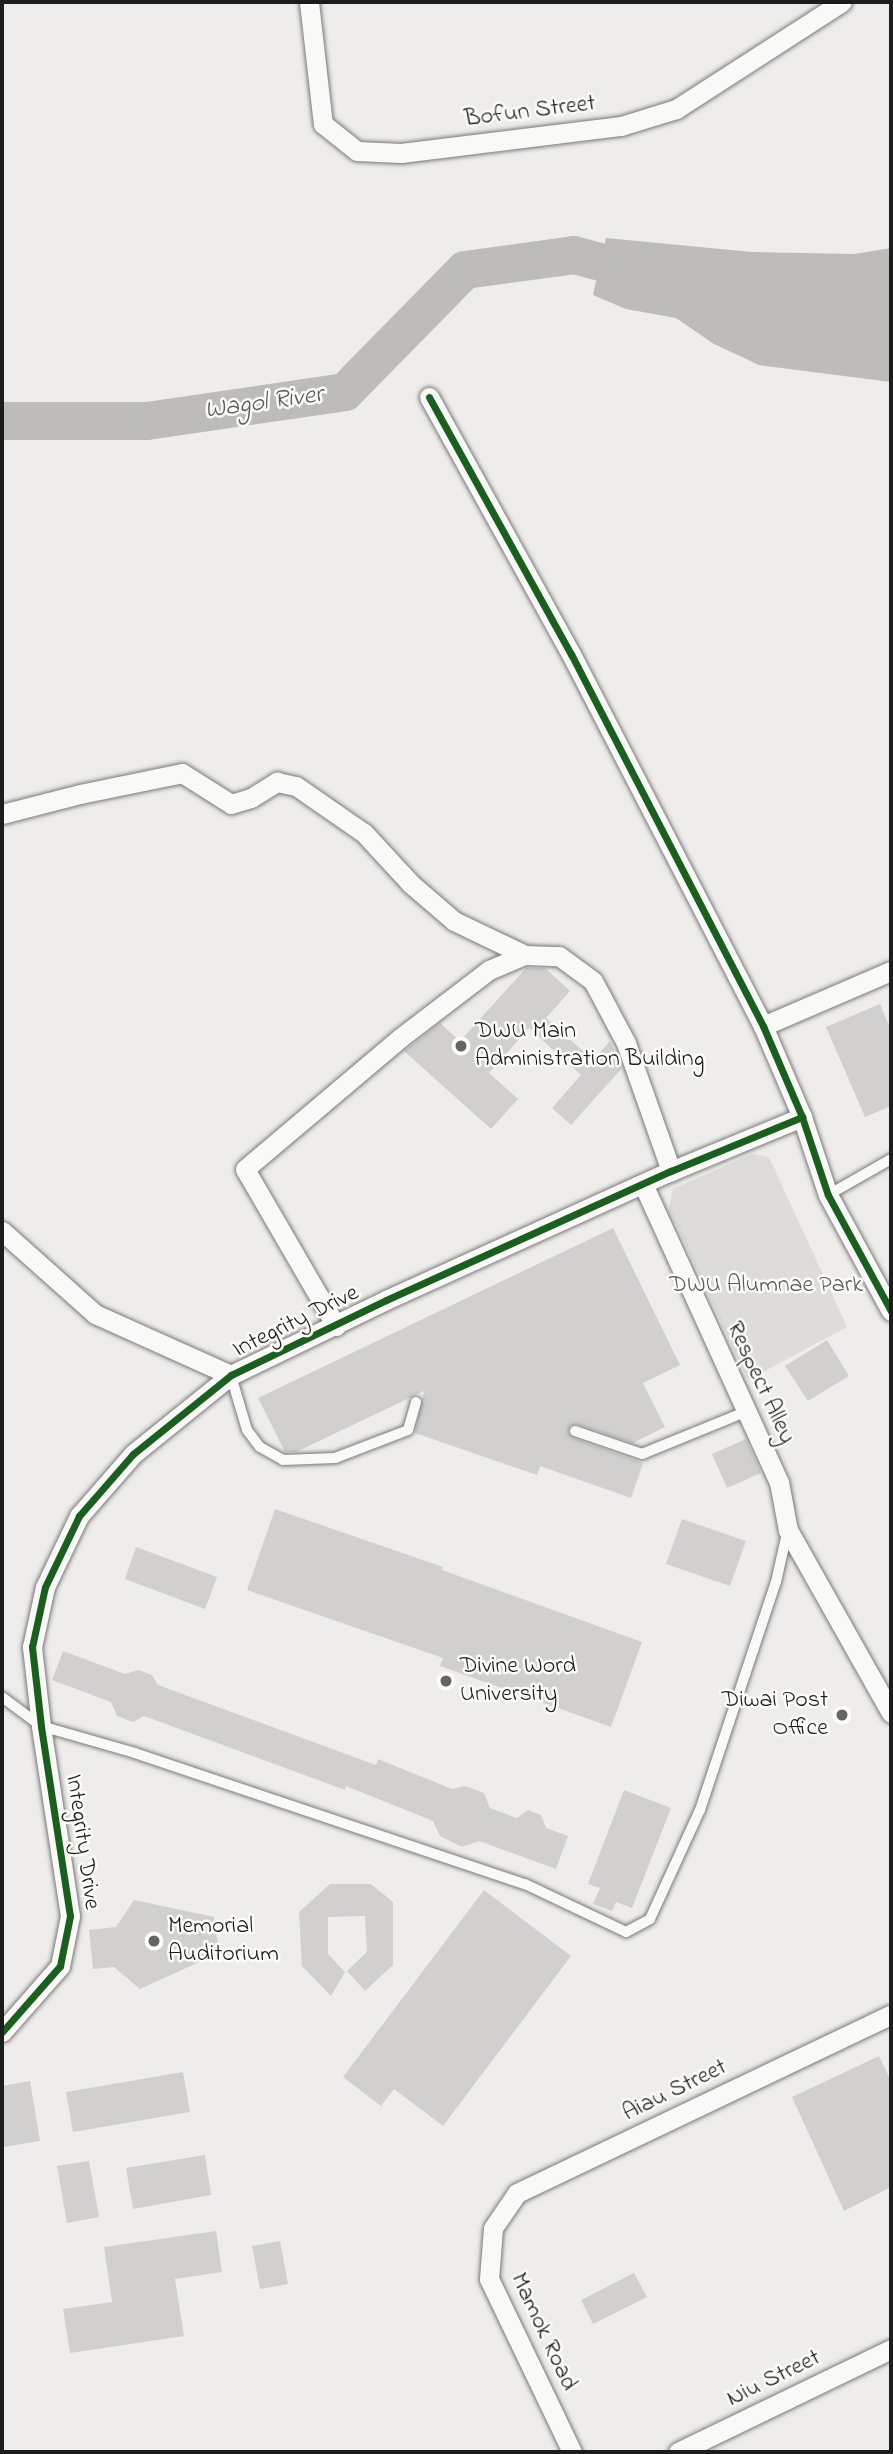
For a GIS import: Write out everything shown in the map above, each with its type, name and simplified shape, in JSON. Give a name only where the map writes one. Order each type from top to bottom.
[{"type":"street","name":"Bofun Street","points":[[309,2],[323,124],[357,151],[401,153],[621,126],[676,109],[842,2]]},
{"type":"street","points":[[429,397],[571,654],[763,1026],[802,1117],[828,1195],[891,1311]]},
{"type":"street","points":[[2,814],[80,794],[182,773],[231,804],[251,799],[277,782],[296,786],[364,833],[411,884],[454,920],[525,955]]},
{"type":"street","points":[[336,1326],[246,1169],[400,1038],[489,970],[525,955],[559,956],[593,981],[626,1042],[671,1171]]},
{"type":"street","points":[[763,1026],[891,971]]},
{"type":"street","name":"Integrity Drive","points":[[2,2032],[60,1966],[70,1916],[41,1726],[32,1647],[45,1587],[79,1516],[133,1454],[230,1375],[386,1300],[671,1171],[802,1117]]},
{"type":"street","name":"Respect Alley","points":[[643,1184],[779,1482],[788,1530],[891,1713]]},
{"type":"street","points":[[2,1231],[95,1314],[230,1375]]},
{"type":"street","name":"Aiau Street","points":[[494,2228],[517,2193],[891,2015]]},
{"type":"street","name":"Mamok Road","points":[[494,2228],[489,2279],[572,2452]]},
{"type":"street","name":"Niu Street","points":[[678,2452],[891,2349]]},
{"type":"lane","points":[[828,1195],[891,1159]]},
{"type":"lane","points":[[230,1375],[247,1430],[260,1447],[283,1460],[335,1458],[408,1430],[416,1402]]},
{"type":"lane","points":[[575,1431],[642,1454],[745,1412]]},
{"type":"lane","points":[[2,1697],[41,1726],[135,1753],[526,1884],[626,1932],[650,1919],[701,1810],[776,1582],[788,1530]]},
{"type":"green space","name":"DWU Alumnae Park","points":[[752,1154],[769,1157],[847,1327],[748,1380],[669,1209],[673,1189]]},
{"type":"shaded area","points":[[606,238],[752,252],[854,254],[891,248],[891,382],[759,365],[714,344],[676,318],[626,309],[593,295]]},
{"type":"building","name":"DWU Main Administration Building","points":[[526,968],[545,968],[570,991],[546,1018],[593,1060],[610,1041],[622,1068],[571,1125],[552,1108],[581,1075],[529,1028],[489,1073],[518,1099],[491,1129],[404,1051],[440,1023],[460,1041]]},
{"type":"building","points":[[880,1004],[891,1030],[891,1106],[865,1117],[826,1027]]},
{"type":"building","points":[[613,1228],[680,1365],[643,1383],[665,1427],[633,1443],[577,1424],[570,1426],[568,1432],[573,1438],[643,1463],[631,1498],[540,1466],[537,1475],[415,1433],[424,1391],[296,1452],[285,1452],[258,1398]]},
{"type":"building","points":[[827,1340],[849,1376],[808,1401],[785,1366]]},
{"type":"building","points":[[746,1439],[761,1473],[727,1488],[712,1454]]},
{"type":"building","points":[[275,1509],[443,1567],[442,1570],[642,1642],[611,1727],[440,1666],[443,1658],[247,1590]]},
{"type":"building","points":[[682,1519],[746,1541],[730,1586],[666,1564]]},
{"type":"building","points":[[136,1547],[217,1577],[205,1609],[125,1579]]},
{"type":"building","points":[[63,1651],[125,1674],[138,1670],[152,1675],[158,1685],[376,1765],[378,1759],[452,1789],[465,1786],[484,1793],[490,1808],[517,1818],[528,1810],[541,1815],[546,1828],[568,1836],[556,1869],[479,1841],[462,1847],[440,1836],[433,1821],[346,1786],[345,1790],[144,1716],[133,1722],[117,1716],[111,1702],[52,1680]]},
{"type":"building","points":[[624,1790],[671,1808],[632,1908],[616,1902],[612,1911],[593,1904],[600,1888],[588,1884]]},
{"type":"building","points":[[330,1884],[371,1884],[393,1902],[393,1965],[365,1991],[347,1971],[367,1952],[365,1916],[328,1917],[328,1954],[345,1972],[331,1996],[302,1966],[299,1912]]},
{"type":"building","points":[[484,1890],[571,1956],[443,2126],[394,2089],[381,2106],[343,2077]]},
{"type":"building","name":"Memorial Auditorium","points":[[134,1900],[214,1917],[219,1953],[140,1989],[114,1967],[93,1969],[89,1930],[116,1927]]},
{"type":"building","points":[[879,2056],[891,2081],[891,2187],[844,2211],[792,2097]]},
{"type":"building","points":[[183,2072],[190,2112],[73,2132],[66,2092]]},
{"type":"building","points":[[30,2081],[40,2141],[4,2147],[2,2086]]},
{"type":"building","points":[[205,2155],[211,2195],[133,2209],[126,2168]]},
{"type":"building","points":[[89,2161],[99,2217],[67,2223],[57,2166]]},
{"type":"building","points":[[216,2231],[222,2272],[175,2279],[184,2336],[70,2353],[63,2309],[112,2302],[104,2247]]},
{"type":"building","points":[[280,2241],[288,2284],[260,2289],[252,2246]]},
{"type":"building","points":[[634,2273],[647,2297],[593,2324],[581,2300]]},
{"type":"waterway","name":"Wagol River","points":[[2,421],[147,421],[345,392],[465,270],[574,255],[600,262]]},
{"type":"cycle path","points":[[429,397],[571,654],[763,1026],[802,1117],[828,1195],[891,1311]]},
{"type":"cycle path","points":[[2,2032],[60,1966],[70,1916],[41,1726],[32,1647],[45,1587],[79,1516],[133,1454],[231,1375],[386,1300],[671,1171],[802,1117]]},
{"type":"place","name":"DWU Main Administration Building","points":[[461,1046]]},
{"type":"place","name":"Divine Word University","points":[[446,1681]]},
{"type":"place","name":"Diwai Post Office","points":[[842,1715]]},
{"type":"place","name":"Memorial Auditorium","points":[[154,1941]]}]
